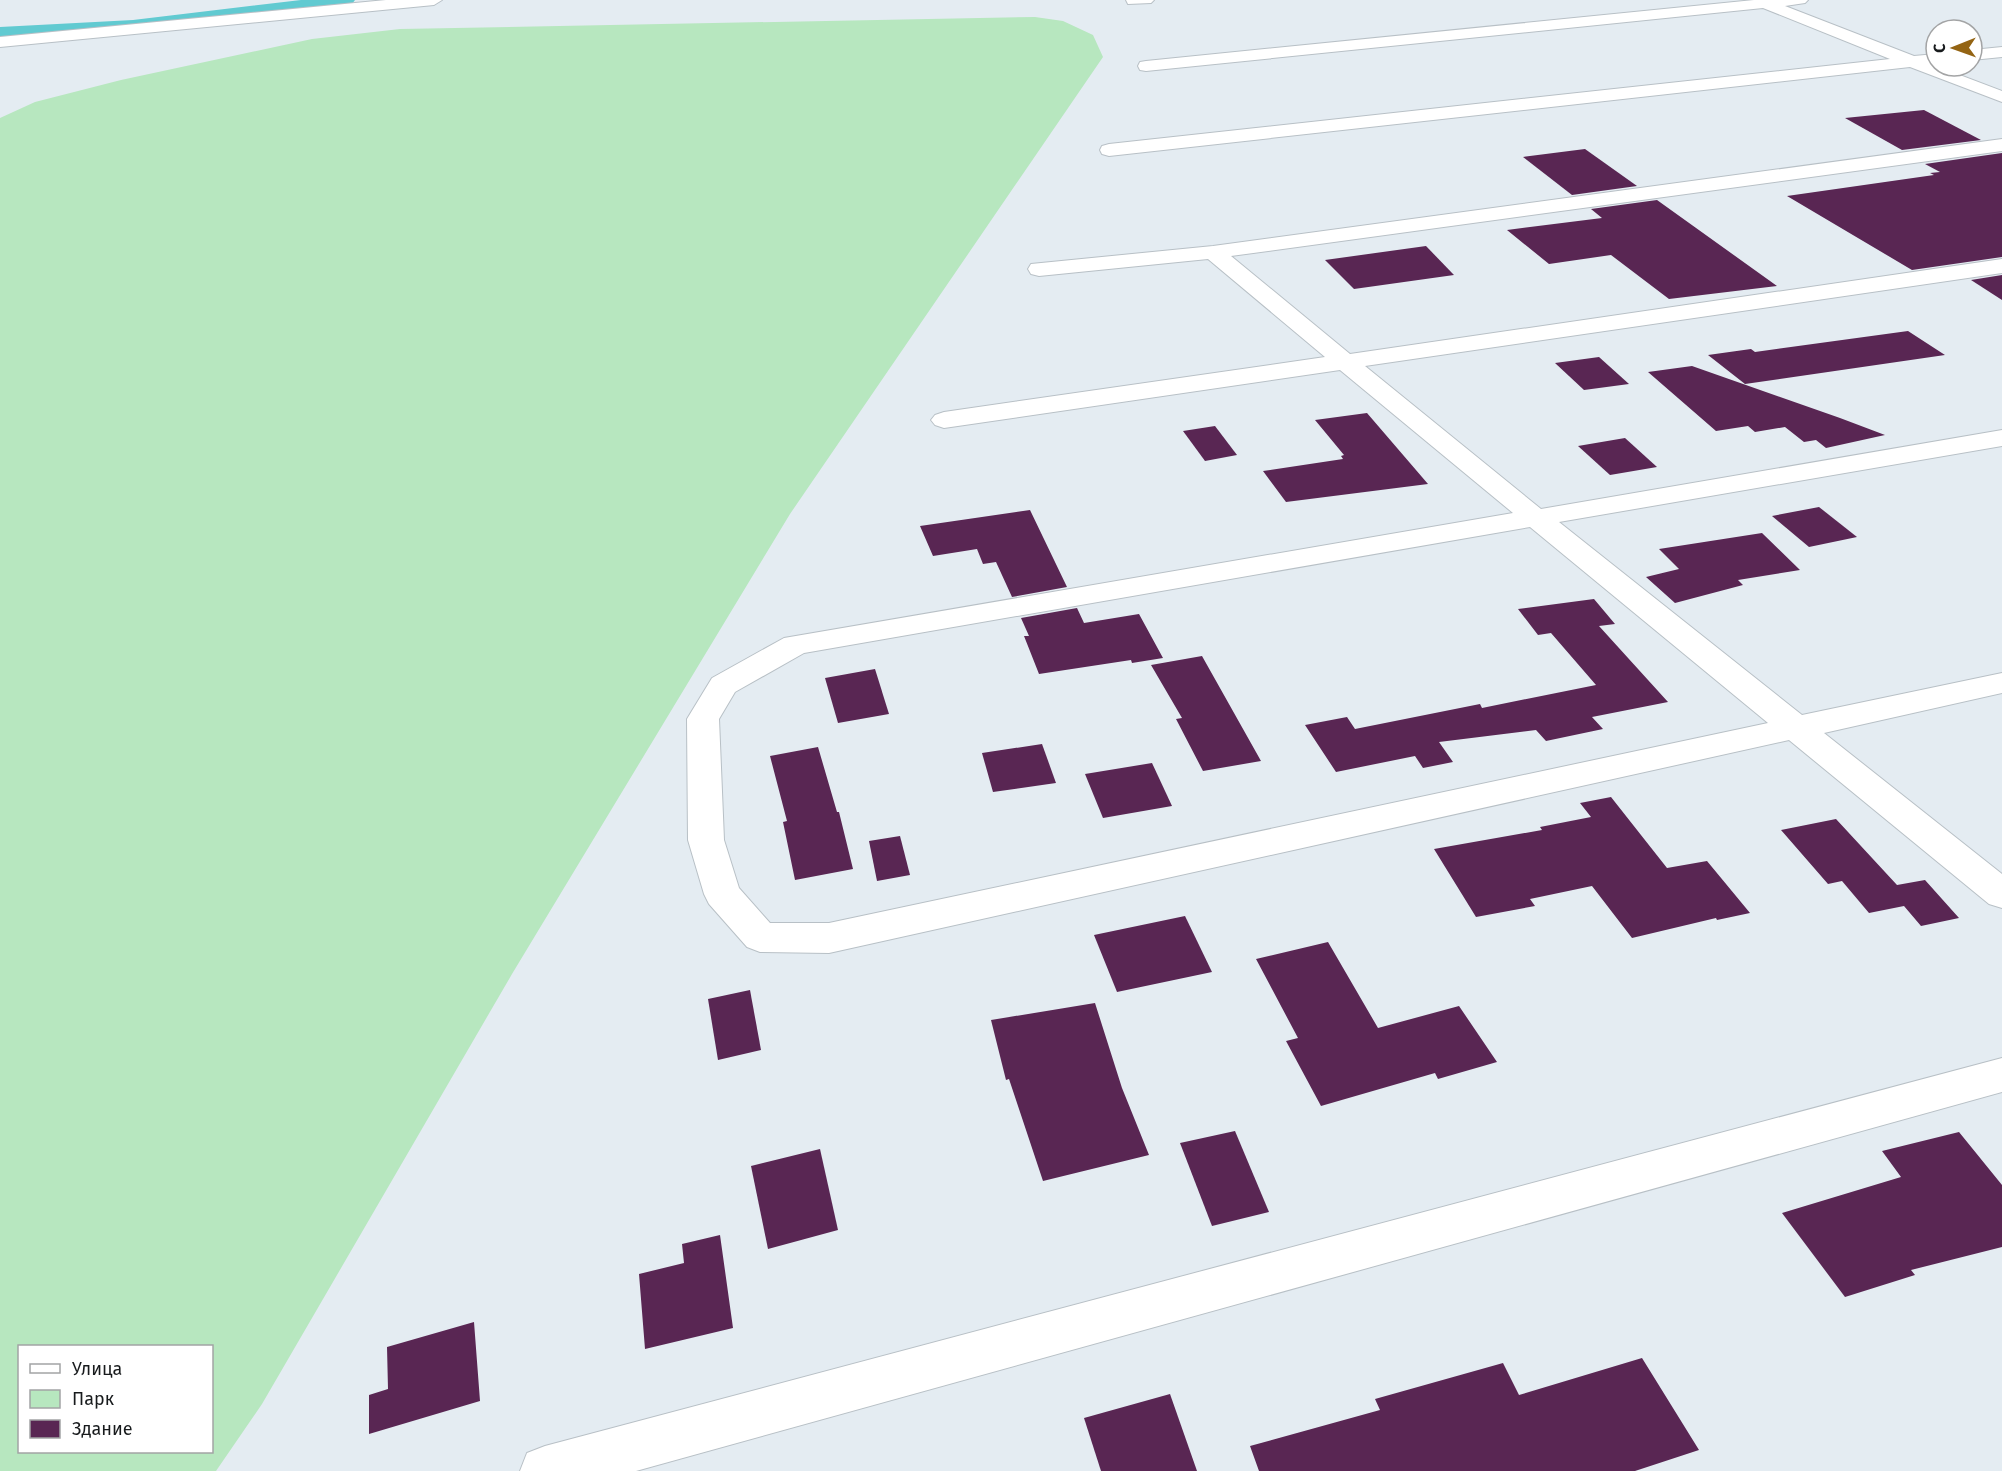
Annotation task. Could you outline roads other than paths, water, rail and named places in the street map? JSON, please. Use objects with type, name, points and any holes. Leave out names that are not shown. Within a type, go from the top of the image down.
[{"type":"street","points":[[0,42],[434,0]]},
{"type":"street","points":[[1146,66],[1760,2],[1800,0]]},
{"type":"street","points":[[1760,2],[2002,97]]},
{"type":"street","points":[[1984,54],[2002,52]]},
{"type":"street","points":[[1109,150],[1924,61]]},
{"type":"street","points":[[1040,269],[1213,252],[2002,145]]},
{"type":"street","points":[[1213,252],[1536,518],[2002,894]]},
{"type":"street","points":[[945,420],[2002,266]]},
{"type":"street","points":[[2002,438],[795,645],[723,685],[703,719],[706,840],[722,894],[760,937],[829,938],[2002,683]]},
{"type":"street","points":[[545,1471],[2002,1075]]},
{"type":"waterway","points":[[0,33],[133,25],[346,0]]}]
